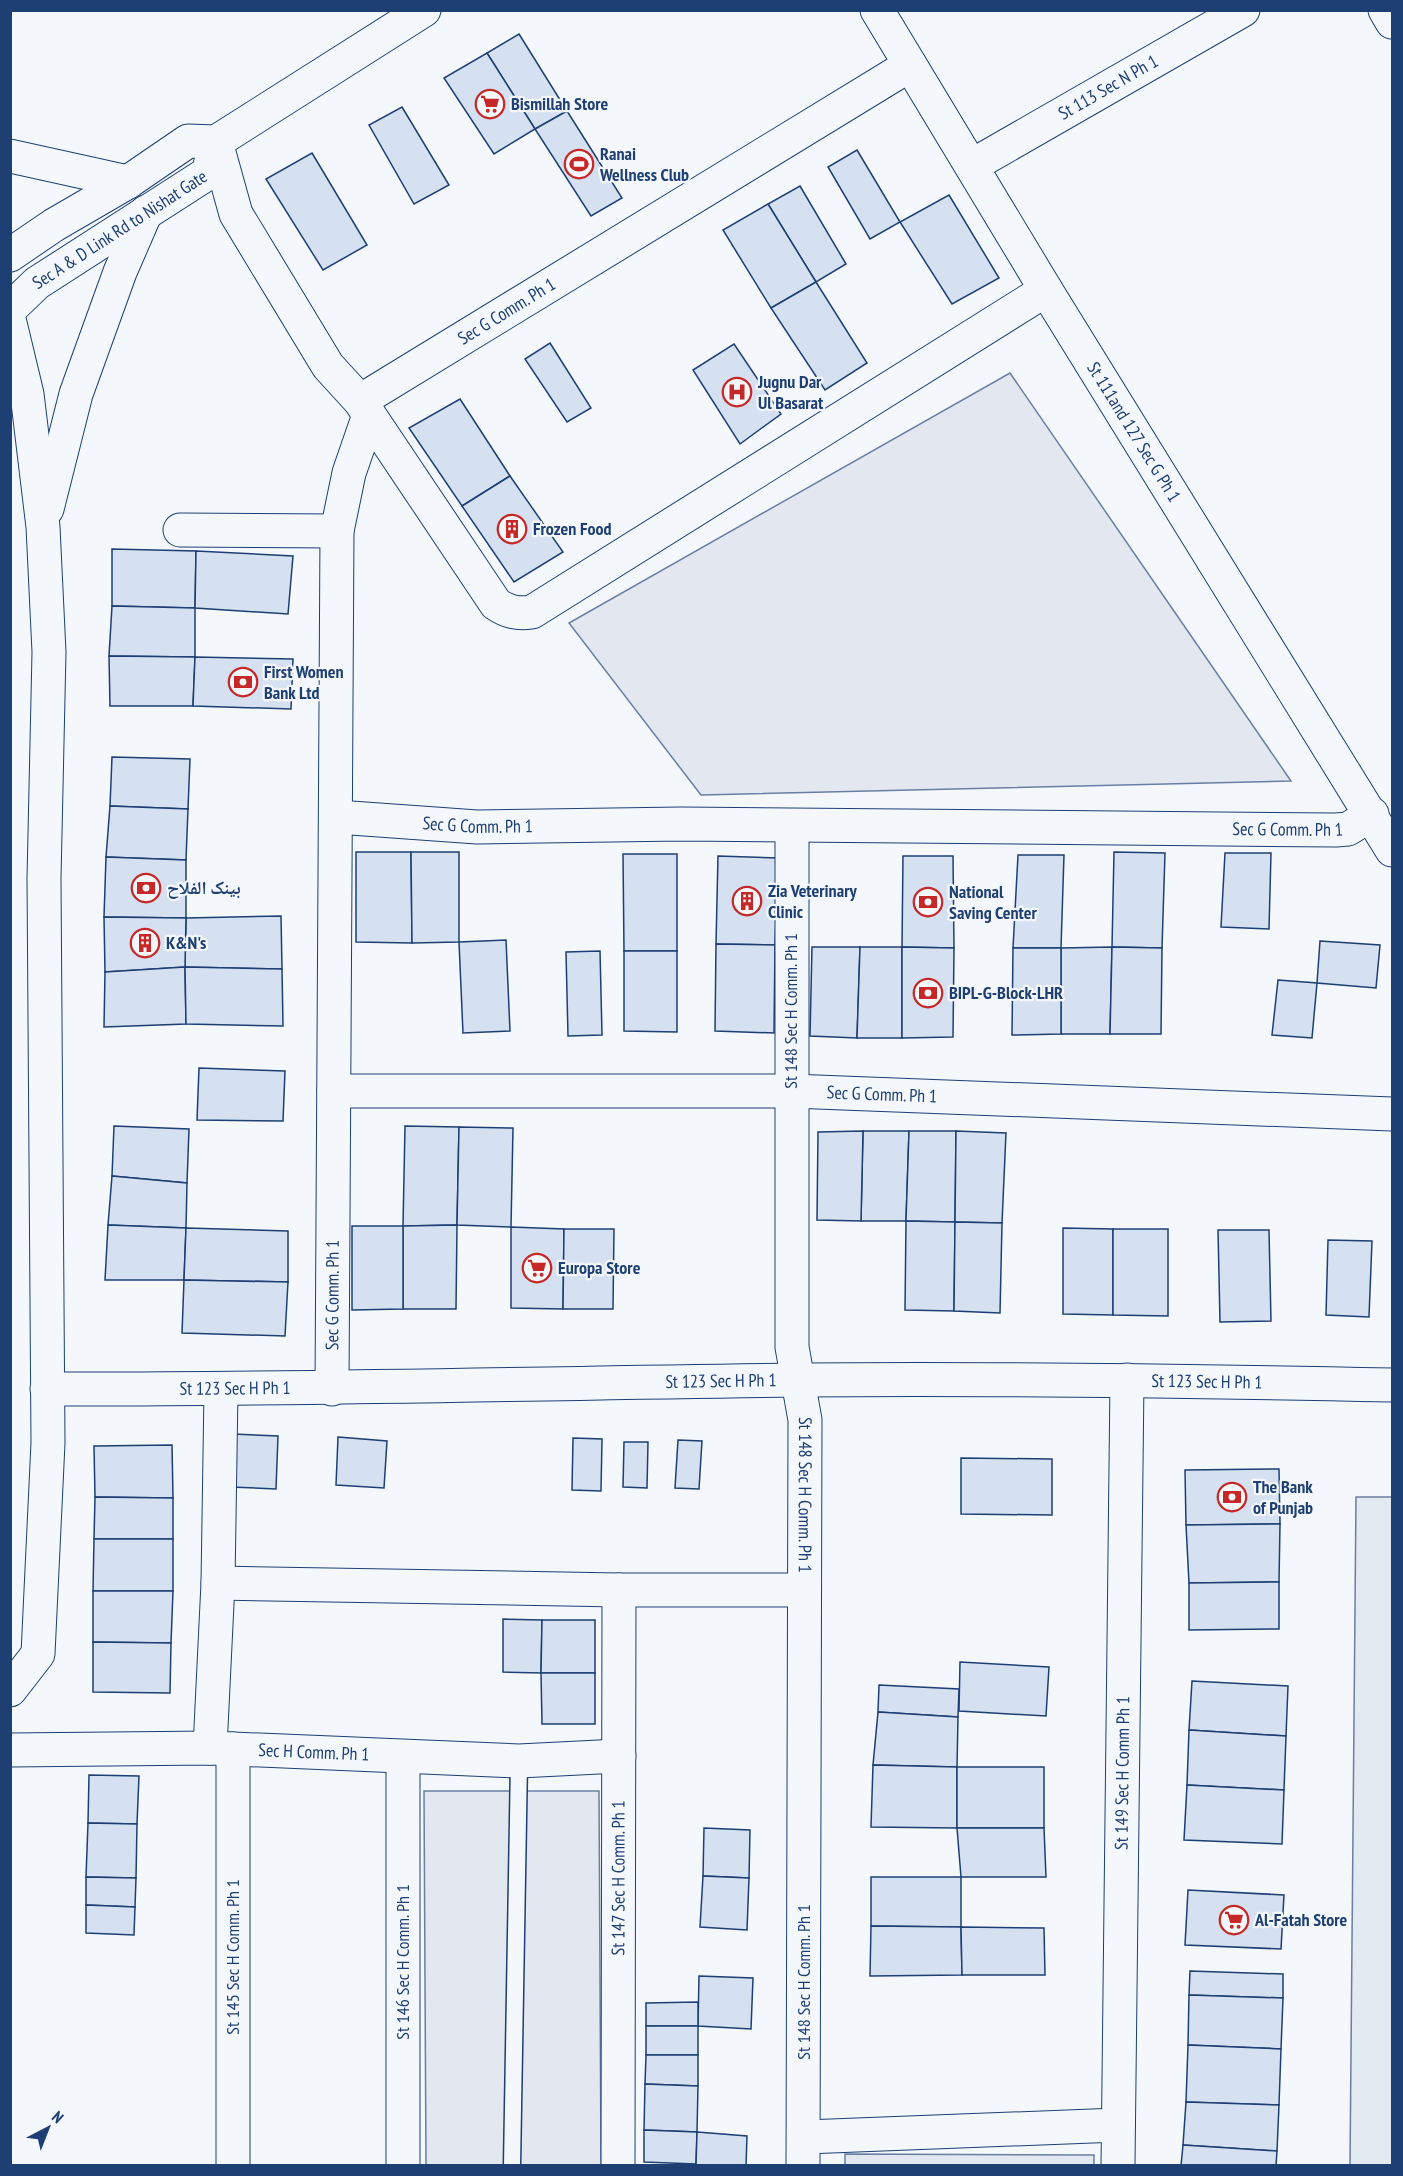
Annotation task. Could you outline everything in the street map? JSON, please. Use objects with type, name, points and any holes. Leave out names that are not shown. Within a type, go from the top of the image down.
[{"type":"street","points":[[424,10],[216,142],[236,214],[328,366],[365,408],[484,588],[496,604],[507,612],[519,614],[532,612],[1046,290]]},
{"type":"street","name":"St 111and 127 Sec G Ph 1","points":[[877,10],[973,165],[1046,290],[1392,849]]},
{"type":"street","name":"St 113 Sec N Ph 1","points":[[973,165],[1243,10]]},
{"type":"street","points":[[1385,10],[1392,22]]},
{"type":"street","name":"Sec G Comm. Ph 1","points":[[332,1389],[337,531],[365,408],[910,64]]},
{"type":"street","name":"Sec A & D Link Rd to Nishat Gate","points":[[10,255],[54,225],[128,182],[188,141],[216,142],[208,173],[37,283],[10,309]]},
{"type":"street","points":[[10,156],[128,182]]},
{"type":"street","points":[[43,527],[76,394],[120,272],[146,212]]},
{"type":"street","points":[[10,323],[27,394],[22,439],[43,527],[49,652],[44,879],[48,1443],[38,1654],[10,1690]]},
{"type":"street","points":[[180,530],[337,531]]},
{"type":"street","name":"Sec G Comm. Ph 1","points":[[337,817],[477,827],[681,824],[792,827],[1336,830],[1348,829],[1372,814]]},
{"type":"street","name":"St 148 Sec H Comm. Ph 1","points":[[792,827],[792,1347],[805,1420],[804,2151]]},
{"type":"street","name":"Sec G Comm. Ph 1","points":[[334,1091],[791,1091],[1392,1114]]},
{"type":"street","name":"St 123 Sec H Ph 1","points":[[47,1389],[332,1389],[798,1380],[1127,1380],[1392,1385]]},
{"type":"street","name":"St 149 Sec H Comm Ph 1","points":[[1118,2166],[1127,1380]]},
{"type":"street","name":"St 145 Sec H Comm. Ph 1","points":[[221,1390],[218,1583],[233,2166]]},
{"type":"street","points":[[218,1583],[619,1590],[804,1590]]},
{"type":"street","name":"St 147 Sec H Comm. Ph 1","points":[[618,2166],[619,1590]]},
{"type":"street","name":"Sec H Comm. Ph 1","points":[[10,1750],[222,1748],[403,1758],[519,1761],[619,1756]]},
{"type":"street","name":"St 146 Sec H Comm. Ph 1","points":[[403,1758],[403,2166]]},
{"type":"street","points":[[804,2151],[1119,2125]]},
{"type":"lane","points":[[512,2166],[519,1761]]},
{"type":"shaded area","points":[[1010,373],[1291,781],[701,795],[569,623]]},
{"type":"shaded area","points":[[1356,1497],[1392,1497],[1392,2165],[1350,2165]]},
{"type":"shaded area","points":[[424,1791],[599,1791],[601,2165],[426,2165]]},
{"type":"shaded area","points":[[845,2154],[1094,2155],[1094,2165],[845,2166]]},
{"type":"building","points":[[519,34],[567,111],[535,129],[487,53]]},
{"type":"building","name":"Bismillah Store","points":[[487,53],[535,129],[494,154],[444,78]]},
{"type":"building","points":[[402,107],[449,185],[414,204],[369,125]]},
{"type":"building","name":"Ranai Wellness Club","points":[[567,111],[622,198],[591,216],[535,129]]},
{"type":"building","points":[[857,150],[900,222],[870,239],[828,167]]},
{"type":"building","points":[[312,153],[367,245],[323,270],[266,179]]},
{"type":"building","points":[[800,186],[846,264],[816,282],[768,204]]},
{"type":"building","points":[[949,195],[999,278],[952,304],[900,222]]},
{"type":"building","points":[[768,204],[816,282],[771,308],[723,230]]},
{"type":"building","points":[[816,282],[867,363],[825,390],[771,308]]},
{"type":"building","points":[[550,343],[591,408],[567,422],[525,359]]},
{"type":"building","name":"Jugnu Dar Ul Basarat","points":[[734,344],[781,414],[740,444],[693,370]]},
{"type":"building","points":[[460,399],[510,476],[462,506],[409,428]]},
{"type":"building","name":"Frozen Food","points":[[510,476],[563,552],[514,582],[462,506]]},
{"type":"building","points":[[112,549],[196,551],[195,608],[112,606]]},
{"type":"building","points":[[196,551],[293,556],[288,614],[195,608]]},
{"type":"building","points":[[112,606],[195,608],[195,657],[109,656]]},
{"type":"building","points":[[109,656],[195,657],[193,706],[110,706]]},
{"type":"building","name":"First Women Bank Ltd","points":[[195,657],[293,659],[291,709],[193,706]]},
{"type":"building","points":[[112,757],[190,759],[188,809],[110,806]]},
{"type":"building","points":[[110,806],[188,809],[186,860],[106,857]]},
{"type":"building","points":[[356,852],[411,852],[412,943],[356,942]]},
{"type":"building","points":[[411,852],[459,852],[459,942],[412,943]]},
{"type":"building","points":[[1114,852],[1165,853],[1162,948],[1112,947]]},
{"type":"building","points":[[1225,853],[1271,853],[1269,929],[1221,927]]},
{"type":"building","points":[[623,854],[677,854],[677,951],[624,951]]},
{"type":"building","points":[[1018,855],[1064,855],[1061,948],[1013,948]]},
{"type":"building","name":"Zia Veterinary Clinic","points":[[718,856],[778,858],[775,945],[716,944]]},
{"type":"building","name":"National Saving Center","points":[[903,856],[953,856],[954,948],[902,947]]},
{"type":"building","name":"بینک الفلاح","points":[[106,857],[186,860],[186,918],[104,917]]},
{"type":"building","points":[[281,916],[282,969],[185,967],[186,918]]},
{"type":"building","name":"K&N's","points":[[104,917],[186,918],[185,967],[105,972]]},
{"type":"building","points":[[506,940],[510,1031],[463,1033],[459,942]]},
{"type":"building","points":[[1320,941],[1380,945],[1376,988],[1317,983]]},
{"type":"building","points":[[716,944],[775,945],[774,1033],[715,1031]]},
{"type":"building","points":[[812,947],[860,947],[857,1038],[810,1036]]},
{"type":"building","points":[[860,947],[902,947],[902,1038],[857,1038]]},
{"type":"building","name":"BIPL-G-Block-LHR","points":[[902,947],[954,948],[953,1037],[902,1038]]},
{"type":"building","points":[[1112,947],[1110,1034],[1061,1034],[1061,948]]},
{"type":"building","points":[[1112,947],[1162,948],[1161,1034],[1110,1034]]},
{"type":"building","points":[[1013,948],[1061,948],[1061,1034],[1012,1035]]},
{"type":"building","points":[[600,951],[602,1035],[568,1036],[566,952]]},
{"type":"building","points":[[624,951],[677,951],[677,1032],[624,1031]]},
{"type":"building","points":[[185,967],[186,1024],[104,1027],[105,972]]},
{"type":"building","points":[[185,967],[282,969],[283,1026],[186,1024]]},
{"type":"building","points":[[1278,980],[1317,983],[1312,1038],[1272,1035]]},
{"type":"building","points":[[199,1068],[285,1071],[283,1121],[197,1120]]},
{"type":"building","points":[[114,1126],[189,1129],[187,1183],[112,1176]]},
{"type":"building","points":[[405,1126],[459,1127],[457,1225],[403,1226]]},
{"type":"building","points":[[459,1127],[513,1128],[511,1227],[457,1225]]},
{"type":"building","points":[[863,1131],[909,1131],[906,1221],[861,1221]]},
{"type":"building","points":[[863,1131],[861,1221],[817,1220],[818,1132]]},
{"type":"building","points":[[909,1131],[956,1131],[955,1222],[906,1221]]},
{"type":"building","points":[[956,1131],[1006,1133],[1002,1223],[955,1222]]},
{"type":"building","points":[[112,1176],[187,1183],[186,1228],[108,1225]]},
{"type":"building","points":[[906,1221],[955,1222],[954,1311],[905,1310]]},
{"type":"building","points":[[955,1222],[1002,1223],[1000,1313],[954,1311]]},
{"type":"building","points":[[108,1225],[186,1228],[184,1280],[105,1280]]},
{"type":"building","points":[[457,1225],[456,1309],[403,1309],[403,1226]]},
{"type":"building","points":[[352,1226],[403,1226],[403,1309],[352,1310]]},
{"type":"building","name":"Europa Store","points":[[511,1227],[564,1229],[563,1309],[511,1308]]},
{"type":"building","points":[[186,1228],[288,1231],[288,1282],[184,1280]]},
{"type":"building","points":[[1063,1228],[1113,1229],[1113,1315],[1063,1314]]},
{"type":"building","points":[[564,1229],[614,1229],[613,1309],[563,1309]]},
{"type":"building","points":[[1113,1229],[1168,1229],[1168,1316],[1113,1315]]},
{"type":"building","points":[[1218,1230],[1269,1230],[1271,1321],[1220,1322]]},
{"type":"building","points":[[1328,1240],[1372,1241],[1369,1317],[1326,1315]]},
{"type":"building","points":[[184,1280],[288,1282],[285,1336],[182,1333]]},
{"type":"building","points":[[233,1434],[278,1436],[276,1489],[231,1487]]},
{"type":"building","points":[[338,1437],[387,1441],[384,1488],[336,1485]]},
{"type":"building","points":[[573,1438],[602,1439],[601,1491],[572,1490]]},
{"type":"building","points":[[678,1440],[702,1441],[699,1489],[675,1488]]},
{"type":"building","points":[[624,1442],[648,1442],[647,1488],[623,1487]]},
{"type":"building","points":[[172,1445],[173,1498],[95,1497],[94,1446]]},
{"type":"building","points":[[961,1458],[1052,1459],[1052,1515],[961,1514]]},
{"type":"building","name":"The Bank of Punjab","points":[[1279,1469],[1280,1524],[1186,1525],[1185,1470]]},
{"type":"building","points":[[95,1497],[173,1498],[173,1539],[94,1539]]},
{"type":"building","points":[[1280,1524],[1279,1582],[1189,1583],[1186,1525]]},
{"type":"building","points":[[94,1539],[173,1539],[173,1591],[93,1591]]},
{"type":"building","points":[[1279,1582],[1279,1629],[1189,1630],[1189,1583]]},
{"type":"building","points":[[93,1591],[173,1591],[171,1643],[93,1642]]},
{"type":"building","points":[[503,1619],[542,1620],[541,1673],[503,1672]]},
{"type":"building","points":[[542,1620],[595,1620],[595,1673],[541,1673]]},
{"type":"building","points":[[93,1642],[171,1643],[170,1693],[93,1692]]},
{"type":"building","points":[[960,1662],[1049,1667],[1046,1716],[959,1711]]},
{"type":"building","points":[[541,1673],[595,1673],[595,1724],[542,1724]]},
{"type":"building","points":[[1192,1681],[1288,1686],[1286,1736],[1189,1730]]},
{"type":"building","points":[[879,1685],[959,1689],[958,1717],[878,1712]]},
{"type":"building","points":[[878,1712],[958,1717],[957,1767],[873,1765]]},
{"type":"building","points":[[1189,1730],[1286,1736],[1284,1790],[1187,1785]]},
{"type":"building","points":[[873,1765],[957,1767],[957,1828],[871,1827]]},
{"type":"building","points":[[957,1767],[1044,1767],[1044,1828],[957,1828]]},
{"type":"building","points":[[89,1775],[139,1776],[137,1824],[88,1823]]},
{"type":"building","points":[[1187,1785],[1284,1790],[1282,1844],[1184,1840]]},
{"type":"building","points":[[88,1823],[137,1824],[136,1878],[86,1877]]},
{"type":"building","points":[[704,1828],[750,1830],[749,1878],[703,1876]]},
{"type":"building","points":[[957,1828],[1044,1828],[1046,1877],[961,1877]]},
{"type":"building","points":[[703,1876],[749,1878],[747,1930],[700,1927]]},
{"type":"building","points":[[86,1877],[136,1878],[135,1907],[86,1905]]},
{"type":"building","points":[[871,1877],[961,1877],[961,1927],[871,1926]]},
{"type":"building","name":"Al-Fatah Store","points":[[1188,1890],[1284,1895],[1281,1949],[1185,1945]]},
{"type":"building","points":[[86,1905],[135,1907],[134,1935],[86,1933]]},
{"type":"building","points":[[871,1926],[961,1927],[962,1975],[870,1976]]},
{"type":"building","points":[[961,1927],[1044,1928],[1045,1975],[962,1975]]},
{"type":"building","points":[[1190,1971],[1283,1974],[1283,1998],[1189,1995]]},
{"type":"building","points":[[699,1976],[753,1978],[751,2029],[698,2026]]},
{"type":"building","points":[[1189,1995],[1283,1998],[1281,2049],[1188,2045]]},
{"type":"building","points":[[698,2002],[698,2026],[646,2026],[646,2003]]},
{"type":"building","points":[[646,2026],[698,2026],[698,2055],[646,2055]]},
{"type":"building","points":[[1188,2045],[1281,2049],[1279,2105],[1186,2102]]},
{"type":"building","points":[[646,2055],[698,2055],[698,2086],[645,2084]]},
{"type":"building","points":[[645,2084],[698,2086],[697,2132],[644,2130]]},
{"type":"building","points":[[1186,2102],[1279,2105],[1277,2151],[1183,2145]]},
{"type":"building","points":[[644,2130],[697,2132],[696,2164],[644,2162]]},
{"type":"building","points":[[697,2132],[747,2136],[746,2166],[696,2166]]},
{"type":"building","points":[[1183,2145],[1277,2151],[1276,2166],[1181,2166]]},
{"type":"place","name":"Bismillah Store","points":[[490,104]]},
{"type":"place","name":"Ranai Wellness Club","points":[[579,164]]},
{"type":"place","name":"Jugnu Dar Ul Basarat","points":[[737,392]]},
{"type":"place","name":"Frozen Food","points":[[512,529]]},
{"type":"place","name":"First Women Bank Ltd","points":[[243,682]]},
{"type":"place","name":"بینک الفلاح","points":[[146,888]]},
{"type":"place","name":"Zia Veterinary Clinic","points":[[747,901]]},
{"type":"place","name":"National Saving Center","points":[[928,902]]},
{"type":"place","name":"K&N's","points":[[145,943]]},
{"type":"place","name":"BIPL-G-Block-LHR","points":[[928,993]]},
{"type":"place","name":"Europa Store","points":[[537,1268]]},
{"type":"place","name":"The Bank of Punjab","points":[[1232,1497]]},
{"type":"place","name":"Al-Fatah Store","points":[[1234,1920]]}]
